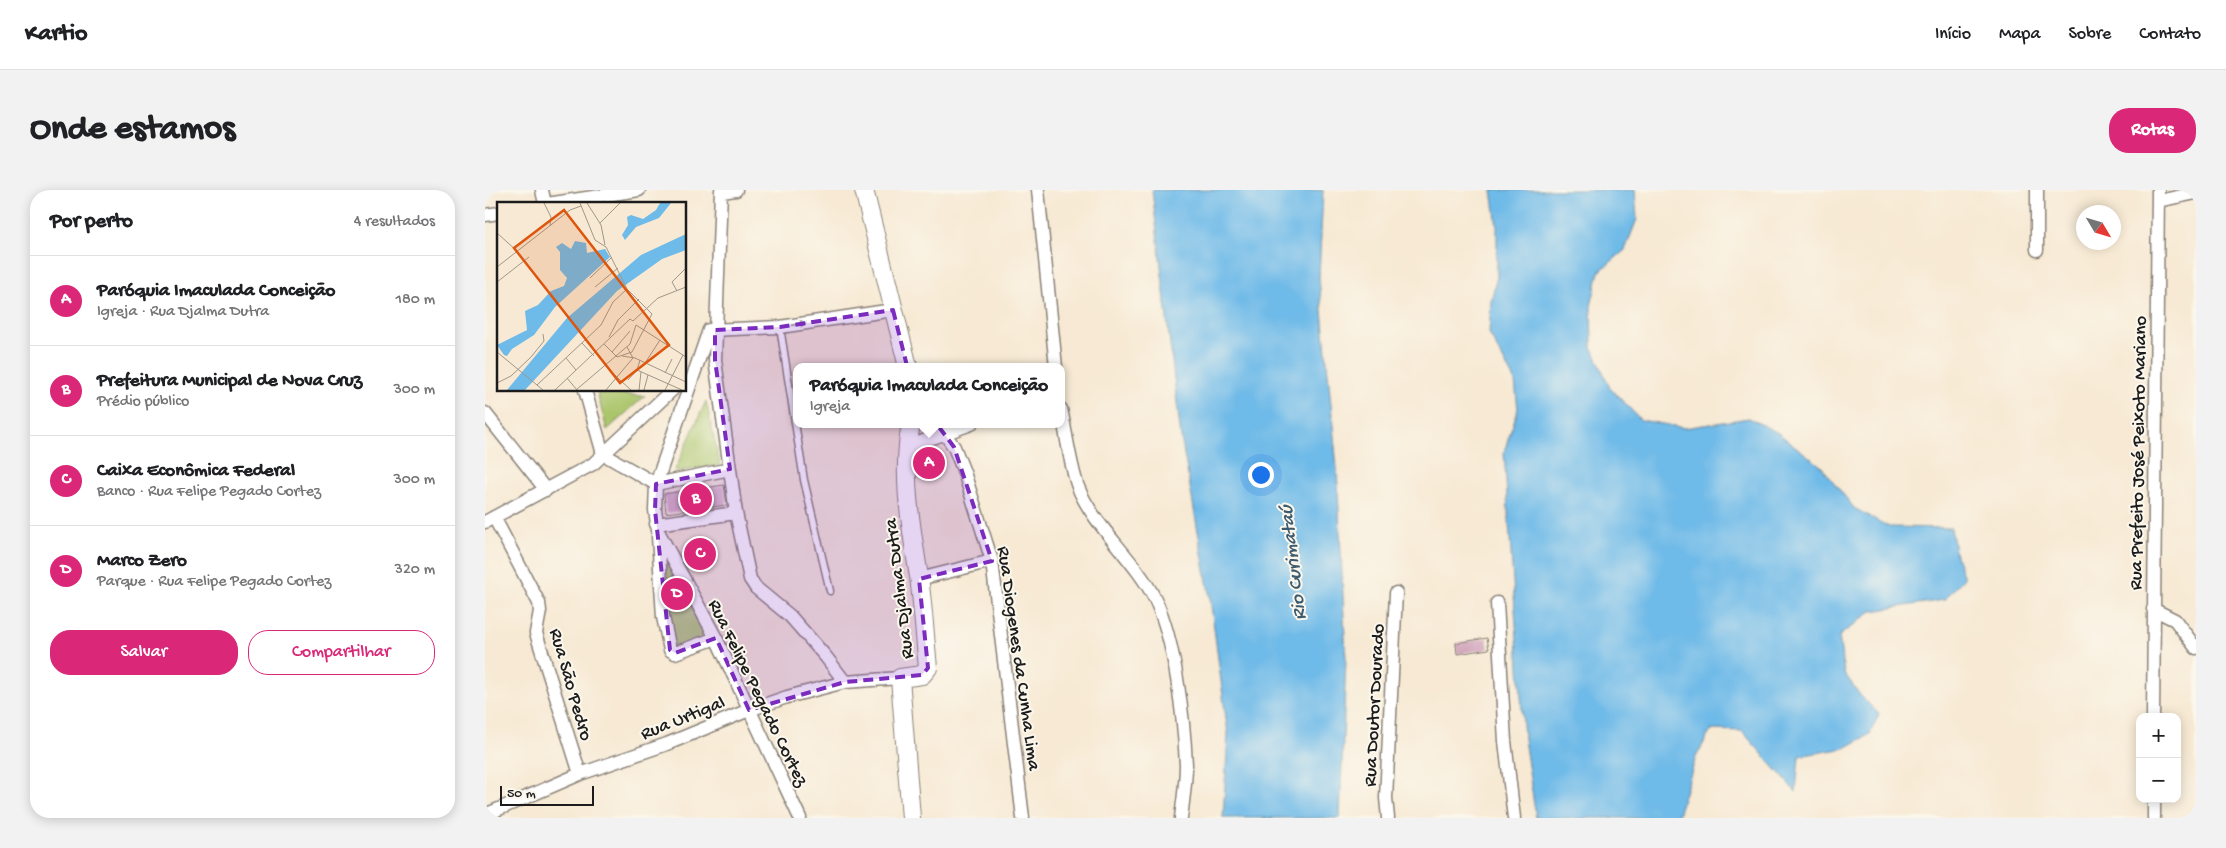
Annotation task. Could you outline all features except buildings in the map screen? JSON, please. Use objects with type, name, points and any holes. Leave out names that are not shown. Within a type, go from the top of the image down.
[{"type":"main road","points":[[865,190],[906,363]]},
{"type":"main road","name":"Rua Djalma Dutra","points":[[910,428],[907,447],[909,514],[919,579],[928,668],[922,675],[900,678],[911,818]]},
{"type":"street","points":[[559,202],[639,190]]},
{"type":"street","points":[[735,190],[721,191],[719,296],[713,330],[715,360],[736,513],[750,579],[753,584],[791,616],[845,682]]},
{"type":"street","points":[[1039,190],[1056,363]]},
{"type":"street","points":[[2037,190],[2037,250]]},
{"type":"street","points":[[2158,196],[2196,193]]},
{"type":"street","name":"Rua Prefeito José Peixoto Mariano","points":[[2153,713],[2158,196]]},
{"type":"street","points":[[713,330],[780,327],[893,310]]},
{"type":"street","name":"Rua Felipe Pegado Cortez","points":[[713,330],[708,332],[656,484],[657,527],[715,638],[800,818]]},
{"type":"street","points":[[686,377],[696,369]]},
{"type":"street","points":[[585,391],[603,454],[656,484],[730,469]]},
{"type":"street","points":[[490,520],[593,464],[668,391]]},
{"type":"street","points":[[485,413],[546,490]]},
{"type":"street","points":[[1065,427],[1078,486],[1107,532],[1147,585],[1157,604],[1169,642],[1177,683],[1186,765],[1181,818]]},
{"type":"street","points":[[907,447],[941,428]]},
{"type":"street","name":"Rua Diogenes da Cunha Lima","points":[[941,428],[954,448],[964,472],[993,561],[1023,818]]},
{"type":"street","points":[[715,638],[677,652],[670,650],[663,617],[657,527],[736,513]]},
{"type":"street","name":"Rua São Pedro","points":[[490,520],[539,603],[540,610],[536,633],[580,774]]},
{"type":"street","points":[[919,579],[993,561]]},
{"type":"street","name":"Rua Doutor Dourado","points":[[1388,818],[1386,798],[1396,593]]},
{"type":"street","points":[[1497,603],[1505,741],[1514,818]]},
{"type":"street","points":[[2153,609],[2175,620],[2196,648]]},
{"type":"street","name":"Rua Urtigal","points":[[485,815],[580,774],[667,744],[749,710],[845,682],[900,678]]},
{"type":"street","points":[[2154,803],[2154,818]]},
{"type":"lane","points":[[780,327],[793,410]]},
{"type":"lane","points":[[796,428],[804,480],[830,591]]},
{"type":"highlighted area","points":[[893,310],[914,394],[954,447],[992,561],[919,579],[928,668],[922,675],[845,682],[749,710],[716,638],[675,653],[670,650],[655,510],[656,484],[730,469],[715,360],[715,330],[780,327]]},
{"type":"green space","points":[[597,393],[645,396],[607,430]]},
{"type":"green space","points":[[706,401],[720,465],[674,472]]},
{"type":"green space","points":[[664,548],[708,639],[674,648]]},
{"type":"water","name":"Rio Curimataú","points":[[1152,190],[1323,190],[1319,278],[1337,468],[1346,659],[1340,818],[1223,818],[1228,734],[1210,598],[1181,437]]},
{"type":"water","points":[[1492,190],[1635,190],[1637,219],[1625,250],[1599,272],[1591,306],[1592,347],[1610,388],[1641,420],[1684,428],[1749,418],[1778,433],[1821,466],[1854,508],[1889,527],[1951,528],[1956,556],[1964,578],[1944,600],[1872,611],[1839,636],[1844,673],[1860,695],[1879,714],[1870,734],[1845,748],[1799,756],[1796,792],[1742,731],[1711,730],[1696,757],[1677,818],[1536,818],[1524,739],[1504,452],[1518,409],[1515,382],[1489,333],[1491,301],[1497,277],[1497,227]]},
{"type":"place","name":"Paróquia Imaculada Conceição","points":[[929,463]]},
{"type":"place","name":"Prefeitura Municipal de Nova Cruz","points":[[696,499]]},
{"type":"place","name":"Caixa Econômica Federal","points":[[700,554]]},
{"type":"place","name":"Marco Zero","points":[[677,594]]}]
